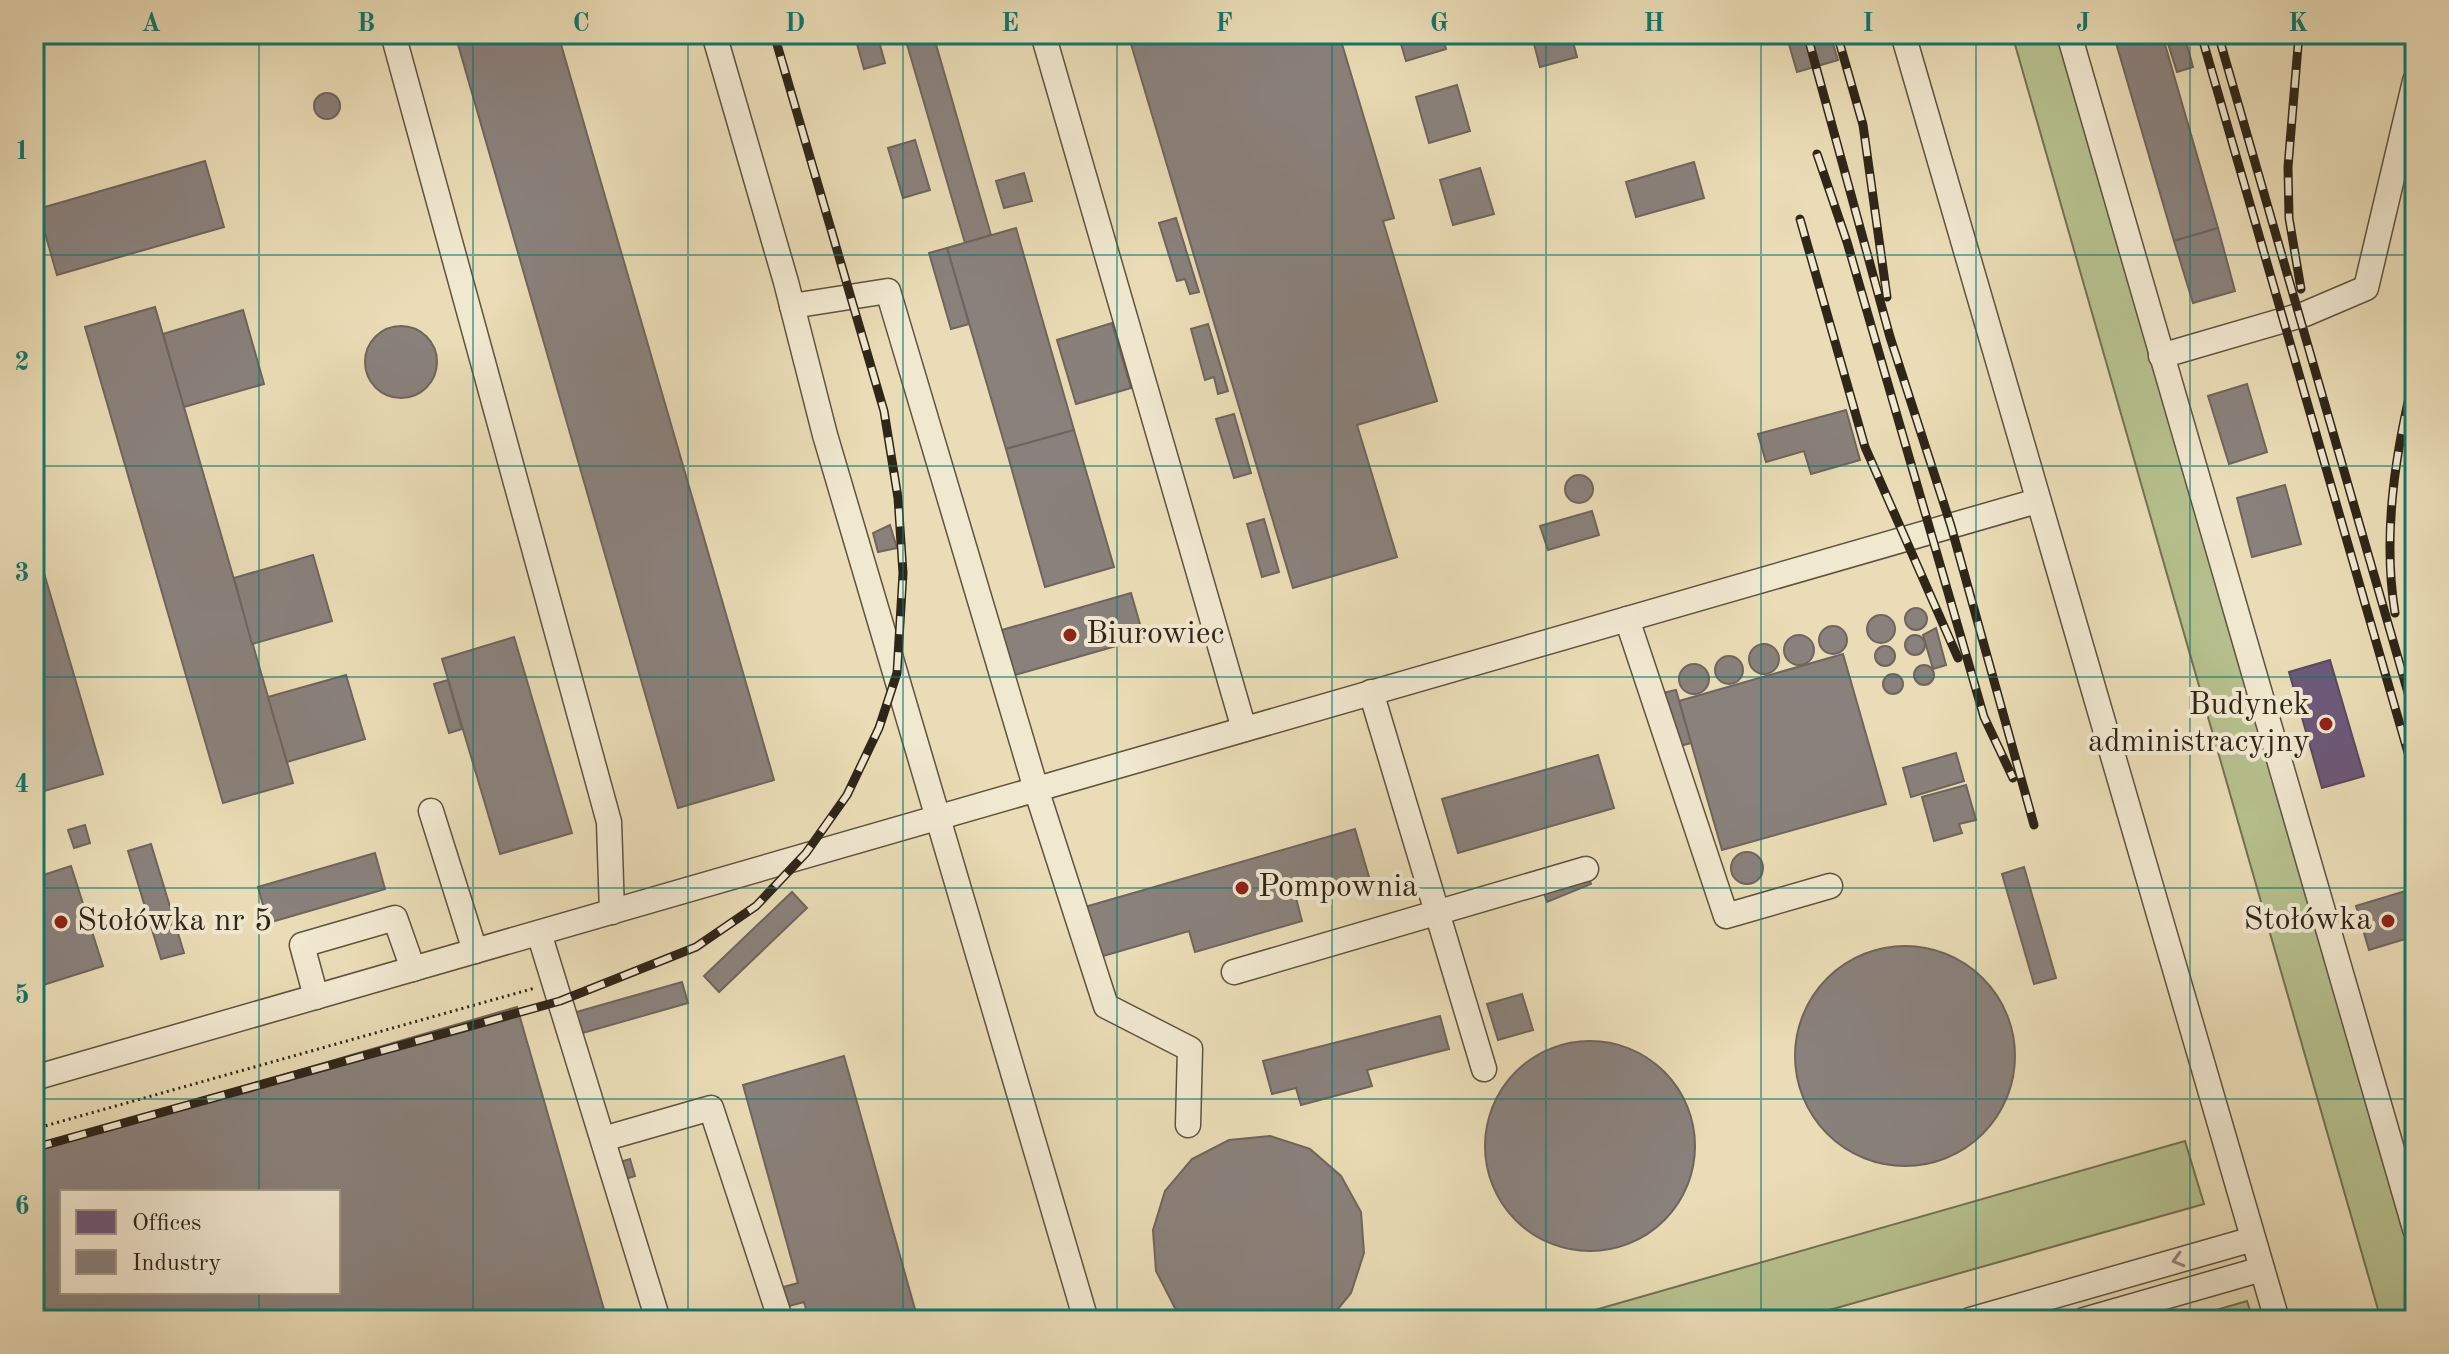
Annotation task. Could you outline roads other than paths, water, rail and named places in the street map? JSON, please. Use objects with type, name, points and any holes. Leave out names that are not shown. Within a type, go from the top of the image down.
[{"type":"lane","points":[[393,34],[609,822],[612,912]]},
{"type":"lane","points":[[714,34],[792,306],[825,435],[1086,1320]]},
{"type":"lane","points":[[1043,34],[1244,729]]},
{"type":"lane","points":[[1903,34],[2277,1320]]},
{"type":"lane","points":[[2069,34],[2415,1229]]},
{"type":"lane","points":[[2161,356],[2305,314],[2366,288],[2415,81]]},
{"type":"lane","points":[[792,306],[888,291],[1036,789],[1106,1006],[1190,1049],[1188,1125]]},
{"type":"lane","points":[[34,1078],[2037,501]]},
{"type":"lane","points":[[1627,619],[1726,916],[1830,886]]},
{"type":"lane","points":[[1371,692],[1484,1069]]},
{"type":"lane","points":[[431,811],[475,951]]},
{"type":"lane","points":[[1234,972],[1586,869]]},
{"type":"lane","points":[[316,997],[302,945],[395,918],[413,969]]},
{"type":"lane","points":[[539,933],[658,1320]]},
{"type":"lane","points":[[603,1139],[711,1108],[780,1318],[774,1320]]},
{"type":"lane","points":[[1970,1320],[2253,1239]]},
{"type":"lane","points":[[2084,1320],[2262,1269]]},
{"type":"railway","points":[[34,1148],[560,1001],[696,947],[756,906],[806,853],[847,795],[879,728],[897,673],[903,573],[898,498],[884,411],[774,34]]},
{"type":"railway","points":[[1807,34],[1890,337],[1951,526],[2034,825]]},
{"type":"railway","points":[[1837,34],[1863,125],[1887,297]]},
{"type":"railway","points":[[2201,34],[2415,777]]},
{"type":"railway","points":[[2218,34],[2415,717]]},
{"type":"railway","points":[[2299,34],[2288,167],[2289,218],[2301,289]]},
{"type":"railway","points":[[1817,154],[1847,242],[1984,717],[2013,778]]},
{"type":"railway","points":[[1800,219],[1865,447],[1958,658]]},
{"type":"railway","points":[[2395,613],[2390,552],[2393,491],[2415,372]]},
{"type":"place","name":"Biurowiec","points":[[1070,635]]},
{"type":"place","name":"Budynek administracyjny","points":[[2326,724]]},
{"type":"place","name":"Pompownia","points":[[1242,888]]},
{"type":"place","name":"Stołówka","points":[[2388,921]]},
{"type":"place","name":"Stołówka nr 5","points":[[61,922]]}]
